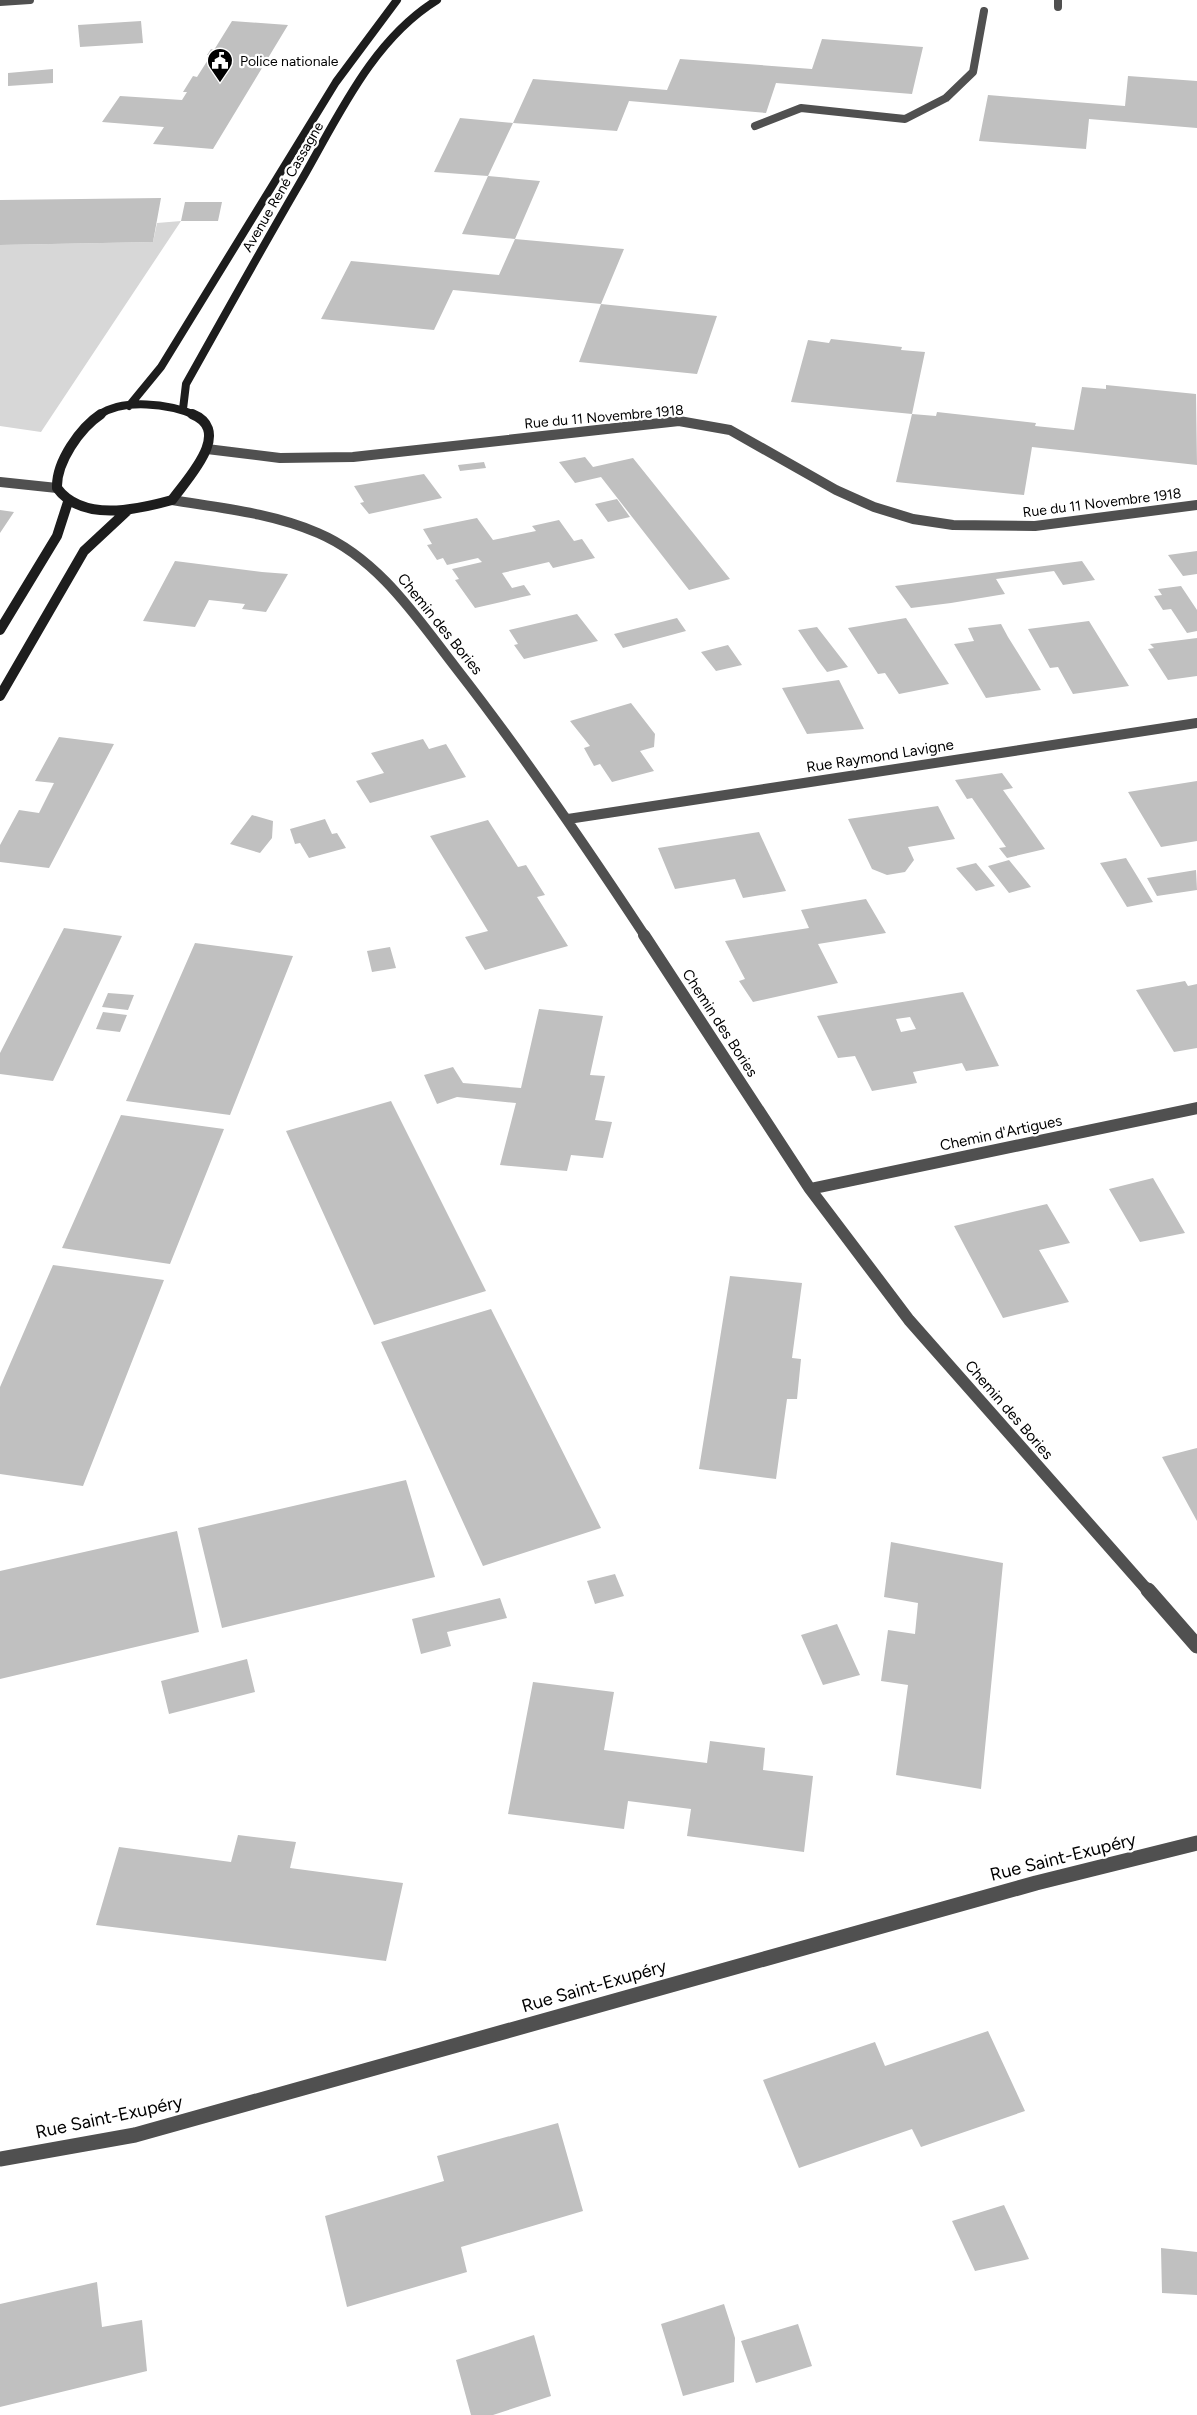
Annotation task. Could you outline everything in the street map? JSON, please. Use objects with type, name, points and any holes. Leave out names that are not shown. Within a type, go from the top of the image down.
[{"type":"main road","name":"Avenue René Cassagne","points":[[129,406],[161,367],[336,81],[397,0]]},
{"type":"main road","name":"Avenue René Cassagne","points":[[183,409],[186,384],[359,83],[409,18],[423,6],[437,0]]},
{"type":"main road","points":[[129,406],[183,409],[202,419],[208,432],[207,450],[172,500],[128,510],[95,509],[68,501],[57,488],[56,474],[86,426],[101,413],[129,406]]},
{"type":"main road","points":[[0,630],[57,536],[68,501]]},
{"type":"main road","points":[[0,696],[84,551],[128,510]]},
{"type":"street","points":[[0,2],[30,0]]},
{"type":"street","points":[[755,126],[801,108],[905,119],[946,98],[973,72],[984,11]]},
{"type":"street","name":"Rue du 11 Novembre 1918","points":[[207,450],[279,458],[352,457],[672,421],[705,423],[732,431],[827,487],[876,508],[930,521],[980,526],[1035,526],[1197,505]]},
{"type":"street","points":[[0,482],[57,488]]},
{"type":"street","name":"Chemin des Bories","points":[[172,500],[270,517],[319,533],[362,558],[421,622],[489,710],[568,819],[810,1189],[909,1320],[1197,1646]]},
{"type":"street","name":"Rue Raymond Lavigne","points":[[568,819],[1197,723]]},
{"type":"street","name":"Chemin d'Artigues","points":[[810,1189],[1197,1108]]},
{"type":"street","name":"Rue Saint-Exupéry","points":[[0,2159],[135,2136],[1025,1886],[1197,1843]]},
{"type":"shaded area","points":[[181,221],[41,432],[0,426],[0,245],[153,242],[157,223]]},
{"type":"building","points":[[141,21],[143,43],[80,47],[78,25]]},
{"type":"building","name":"Police nationale","points":[[232,21],[288,25],[213,149],[153,144],[164,127],[102,122],[120,96],[182,100],[187,92],[183,92],[193,76],[197,77],[211,55],[207,55],[211,49],[214,50]]},
{"type":"building","points":[[822,39],[923,47],[912,94],[776,83],[766,113],[629,101],[617,131],[513,123],[533,79],[667,90],[680,59],[812,69]]},
{"type":"building","points":[[53,69],[53,83],[8,86],[8,73]]},
{"type":"building","points":[[1128,76],[1197,81],[1197,128],[1089,119],[1086,149],[979,141],[988,95],[1125,106]]},
{"type":"building","points":[[460,118],[513,123],[488,176],[434,172]]},
{"type":"building","points":[[488,176],[540,181],[515,239],[462,234]]},
{"type":"building","points":[[161,198],[153,242],[0,245],[0,200]]},
{"type":"building","points":[[185,202],[222,202],[218,221],[181,221]]},
{"type":"building","points":[[515,239],[624,249],[601,304],[453,290],[434,330],[321,319],[351,261],[499,275]]},
{"type":"building","points":[[601,304],[717,316],[697,374],[579,362]]},
{"type":"building","points":[[831,339],[902,347],[901,350],[925,352],[912,414],[791,402],[808,340],[829,343]]},
{"type":"building","points":[[1106,385],[1196,394],[1197,465],[1032,447],[1024,495],[896,482],[912,414],[936,416],[937,412],[1036,423],[1035,426],[1074,430],[1082,387],[1106,389]]},
{"type":"building","points":[[585,457],[593,467],[633,458],[730,579],[689,590],[601,477],[575,483],[559,462]]},
{"type":"building","points":[[484,462],[486,468],[460,471],[458,465]]},
{"type":"building","points":[[424,474],[442,498],[369,514],[360,503],[364,502],[354,486]]},
{"type":"building","points":[[617,499],[630,517],[608,522],[595,504]]},
{"type":"building","points":[[0,510],[14,512],[0,533]]},
{"type":"building","points":[[477,518],[493,540],[536,531],[532,526],[559,520],[574,541],[582,539],[595,558],[553,568],[549,562],[502,573],[512,588],[524,585],[531,595],[475,608],[455,580],[459,579],[452,569],[482,562],[478,558],[447,565],[443,558],[437,560],[427,545],[432,544],[423,529]]},
{"type":"building","points":[[1197,551],[1197,574],[1183,576],[1168,555]]},
{"type":"building","points":[[175,561],[288,574],[266,612],[242,609],[245,604],[209,600],[195,627],[143,621]]},
{"type":"building","points":[[1082,561],[1095,580],[1063,585],[1054,571],[996,579],[1005,594],[951,603],[911,608],[895,586]]},
{"type":"building","points":[[1181,586],[1197,610],[1197,631],[1187,633],[1171,609],[1163,610],[1154,596],[1162,595],[1158,589]]},
{"type":"building","points":[[577,614],[598,641],[524,659],[514,645],[518,644],[509,630]]},
{"type":"building","points":[[677,618],[686,631],[623,648],[614,634]]},
{"type":"building","points":[[906,618],[949,684],[899,694],[885,673],[878,674],[848,628]]},
{"type":"building","points":[[1089,621],[1129,686],[1073,694],[1058,667],[1050,668],[1028,629]]},
{"type":"building","points":[[1001,624],[1041,690],[986,698],[954,644],[974,641],[968,628]]},
{"type":"building","points":[[817,627],[848,667],[827,672],[798,630]]},
{"type":"building","points":[[1197,638],[1197,676],[1168,680],[1148,649],[1154,648],[1150,644]]},
{"type":"building","points":[[728,645],[742,665],[716,671],[701,652]]},
{"type":"building","points":[[839,680],[864,729],[807,734],[782,688]]},
{"type":"building","points":[[631,703],[655,734],[654,747],[640,751],[654,771],[612,782],[600,764],[594,766],[584,748],[590,746],[570,721]]},
{"type":"building","points":[[59,737],[114,744],[49,868],[0,862],[0,845],[19,810],[39,813],[54,783],[35,781]]},
{"type":"building","points":[[423,739],[429,749],[446,744],[466,777],[370,803],[356,781],[384,773],[371,753]]},
{"type":"building","points":[[1002,773],[1013,788],[1003,790],[1045,849],[1007,858],[999,848],[1006,847],[972,798],[967,799],[955,780]]},
{"type":"building","points":[[1197,781],[1197,841],[1161,847],[1128,792]]},
{"type":"building","points":[[938,806],[955,839],[908,847],[914,860],[905,872],[887,875],[872,869],[848,819]]},
{"type":"building","points":[[252,815],[273,821],[272,838],[260,853],[230,844]]},
{"type":"building","points":[[325,819],[332,834],[337,833],[346,848],[309,858],[300,843],[295,844],[290,829]]},
{"type":"building","points":[[488,820],[518,867],[526,865],[545,895],[537,897],[568,946],[485,970],[465,937],[488,931],[430,836]]},
{"type":"building","points":[[759,832],[786,891],[743,898],[735,879],[675,889],[658,848]]},
{"type":"building","points":[[1126,858],[1153,902],[1127,907],[1100,863]]},
{"type":"building","points":[[1009,860],[1031,887],[1009,893],[988,866]]},
{"type":"building","points":[[976,863],[995,886],[976,891],[956,868]]},
{"type":"building","points":[[1196,870],[1197,890],[1157,896],[1147,878]]},
{"type":"building","points":[[866,899],[886,933],[818,944],[838,983],[753,1002],[739,981],[745,979],[725,941],[809,928],[801,910]]},
{"type":"building","points":[[64,928],[122,936],[53,1081],[0,1074],[0,1053]]},
{"type":"building","points":[[195,943],[293,956],[230,1115],[126,1101]]},
{"type":"building","points":[[390,947],[396,968],[372,972],[367,951]]},
{"type":"building","points":[[1185,981],[1188,986],[1197,984],[1197,1048],[1174,1052],[1136,990]]},
{"type":"building","points":[[963,992],[999,1066],[966,1071],[962,1063],[913,1072],[917,1083],[872,1091],[855,1056],[838,1058],[817,1016]],"holes":[[[910,1017],[916,1029],[901,1032],[896,1019]]]},
{"type":"building","points":[[108,993],[134,995],[128,1010],[102,1007]]},
{"type":"building","points":[[539,1009],[603,1016],[590,1075],[605,1076],[595,1120],[612,1122],[603,1158],[571,1155],[567,1171],[500,1165],[516,1103],[457,1097],[437,1104],[424,1075],[453,1067],[463,1083],[521,1088]]},
{"type":"building","points":[[103,1012],[127,1015],[120,1032],[96,1029]]},
{"type":"building","points":[[391,1101],[486,1291],[374,1325],[286,1131]]},
{"type":"building","points":[[121,1115],[224,1129],[170,1264],[62,1248]]},
{"type":"building","points":[[1153,1178],[1185,1233],[1140,1242],[1109,1189]]},
{"type":"building","points":[[1047,1204],[1070,1243],[1039,1250],[1069,1302],[1003,1318],[954,1226]]},
{"type":"building","points":[[53,1265],[164,1280],[83,1486],[0,1474],[0,1387]]},
{"type":"building","points":[[730,1276],[802,1283],[792,1358],[801,1359],[797,1399],[787,1399],[776,1479],[699,1469]]},
{"type":"building","points":[[491,1309],[601,1528],[483,1566],[381,1342]]},
{"type":"building","points":[[1197,1448],[1197,1521],[1162,1457]]},
{"type":"building","points":[[406,1480],[435,1577],[222,1628],[198,1528]]},
{"type":"building","points":[[177,1531],[199,1632],[0,1679],[0,1571]]},
{"type":"building","points":[[891,1542],[1003,1563],[981,1789],[896,1775],[908,1685],[881,1681],[888,1630],[915,1634],[918,1603],[884,1597]]},
{"type":"building","points":[[615,1574],[624,1596],[595,1604],[587,1581]]},
{"type":"building","points":[[500,1598],[507,1618],[447,1632],[451,1646],[421,1654],[412,1619]]},
{"type":"building","points":[[837,1624],[860,1675],[823,1685],[801,1635]]},
{"type":"building","points":[[247,1659],[255,1692],[169,1714],[161,1681]]},
{"type":"building","points":[[533,1682],[614,1692],[604,1750],[707,1763],[710,1741],[765,1748],[763,1770],[813,1776],[804,1852],[687,1836],[691,1809],[628,1801],[624,1829],[508,1814]]},
{"type":"building","points":[[238,1835],[296,1842],[290,1868],[403,1883],[386,1961],[96,1925],[119,1847],[231,1862]]},
{"type":"building","points":[[988,2031],[1025,2111],[921,2147],[912,2129],[799,2168],[763,2080],[875,2042],[885,2066]]},
{"type":"building","points":[[558,2123],[583,2211],[461,2247],[467,2272],[347,2307],[325,2216],[444,2181],[437,2156]]},
{"type":"building","points":[[1004,2205],[1029,2259],[975,2271],[952,2221]]},
{"type":"building","points":[[1161,2248],[1197,2252],[1197,2295],[1162,2293]]},
{"type":"building","points":[[97,2282],[102,2327],[142,2320],[147,2371],[0,2407],[0,2304]]},
{"type":"building","points":[[724,2304],[735,2338],[734,2382],[683,2396],[661,2324]]},
{"type":"building","points":[[798,2324],[812,2366],[756,2383],[741,2341]]},
{"type":"building","points":[[534,2335],[551,2396],[493,2415],[471,2415],[456,2360]]},
{"type":"place","name":"Police nationale","points":[[220,84]]}]
